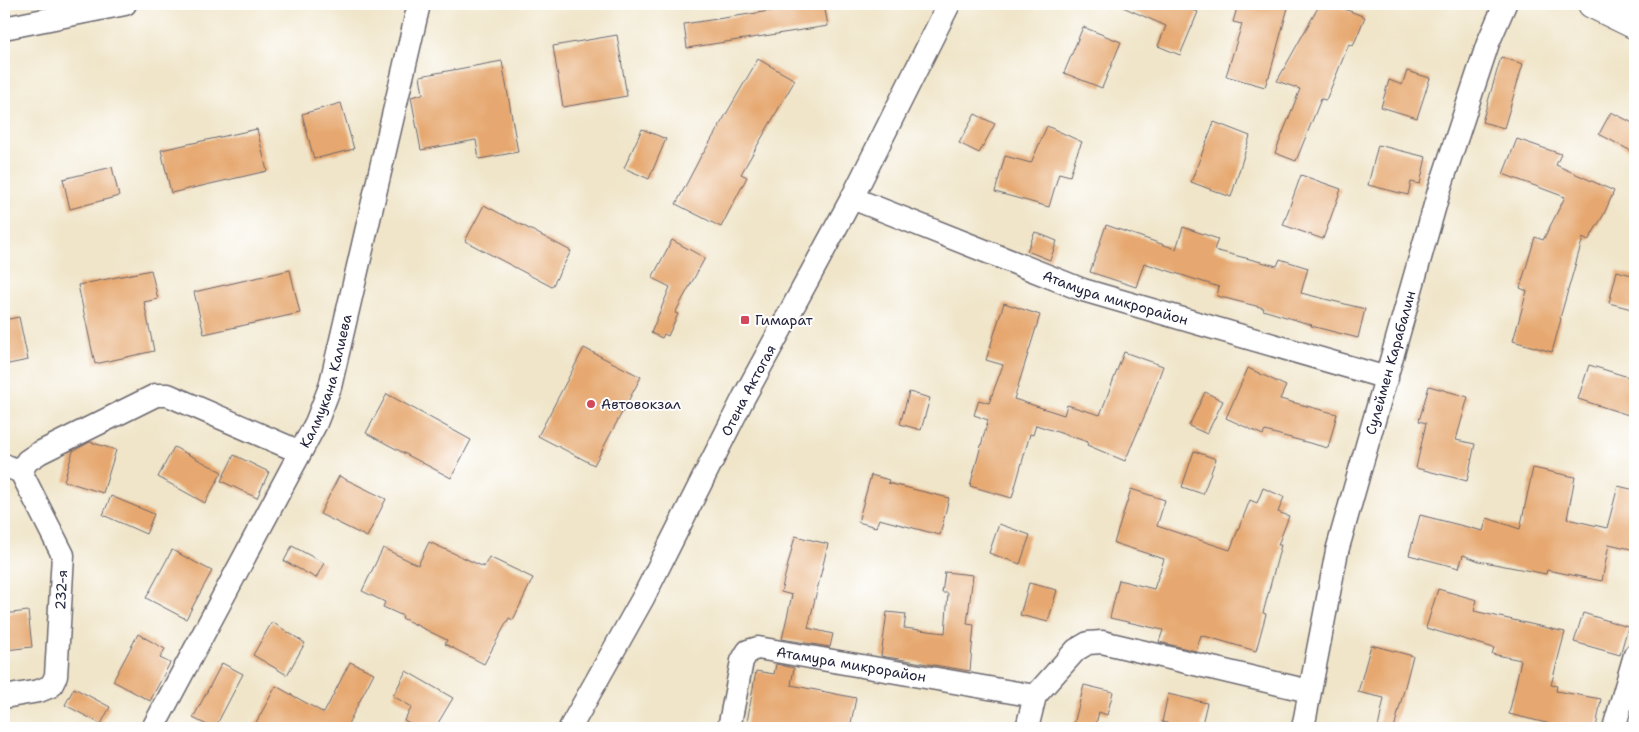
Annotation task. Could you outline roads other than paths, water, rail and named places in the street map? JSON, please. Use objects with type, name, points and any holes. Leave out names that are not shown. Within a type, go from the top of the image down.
[{"type":"street","points":[[4,28],[125,4]]},
{"type":"street","name":"Калмукана Калиева","points":[[153,728],[316,423],[330,387],[419,4]]},
{"type":"street","name":"Отена Актогая","points":[[570,728],[643,598],[744,397],[852,198],[949,4]]},
{"type":"street","name":"Отена Актогая","points":[[939,25],[961,4]]},
{"type":"street","name":"Сулеймен Карабалин","points":[[1303,728],[1337,551],[1439,191],[1488,43],[1506,4]]},
{"type":"street","points":[[1592,4],[1635,25]]},
{"type":"street","name":"Атамура микрорайон","points":[[852,198],[1083,290],[1387,378]]},
{"type":"street","points":[[12,468],[156,395],[168,395],[300,452]]},
{"type":"street","name":"232-я","points":[[4,697],[39,691],[50,686],[56,676],[63,555],[12,468]]},
{"type":"street","points":[[1027,728],[1035,696],[1076,650],[1088,643],[1102,642],[1309,691]]},
{"type":"street","name":"Атамура микрорайон","points":[[729,728],[742,661],[748,651],[758,648],[1035,696]]},
{"type":"street","points":[[1614,728],[1635,655]]},
{"type":"place","name":"Гимарат","points":[[745,320]]},
{"type":"place","name":"Автовокзал","points":[[591,404]]}]
